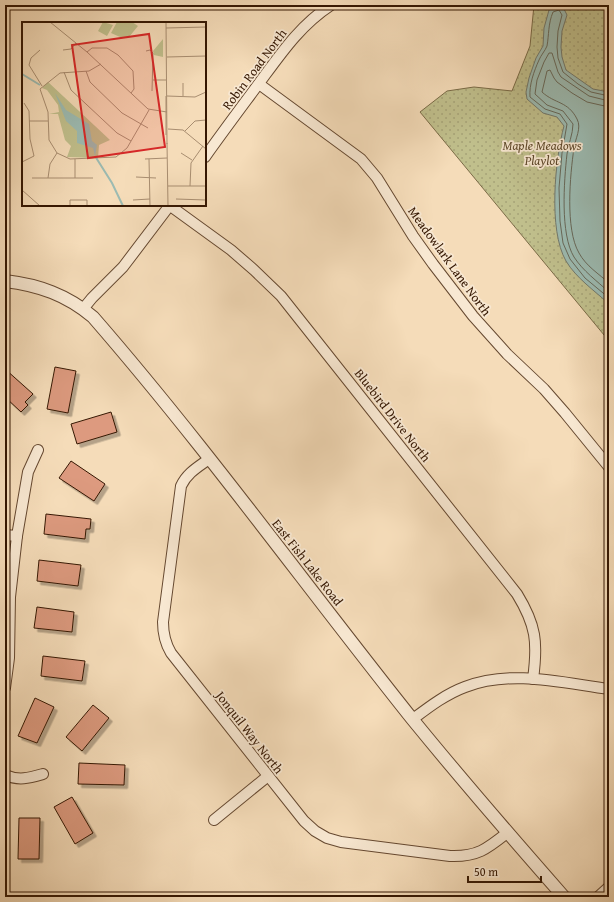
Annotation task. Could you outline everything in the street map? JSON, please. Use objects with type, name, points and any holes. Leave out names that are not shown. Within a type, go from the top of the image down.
[{"type":"street","name":"Robin Road North","points":[[206,156],[280,53],[298,32],[318,14],[331,5]]},
{"type":"street","name":"Meadowlark Lane North","points":[[259,84],[361,159],[377,178],[413,236],[473,316],[503,350],[544,389],[609,467]]},
{"type":"street","points":[[83,309],[123,267],[168,206]]},
{"type":"street","name":"Bluebird Drive North","points":[[170,206],[231,250],[281,296],[517,594],[530,618],[535,636],[535,664],[533,679]]},
{"type":"street","name":"East Fish Lake Road","points":[[5,281],[42,288],[63,296],[93,317],[116,343],[209,459],[413,719],[507,833],[564,897]]},
{"type":"street","points":[[5,688],[9,658],[10,597],[17,536],[28,472],[38,450]]},
{"type":"street","name":"Jonquil Way North","points":[[209,459],[190,472],[181,486],[163,633],[166,644],[171,653],[268,776],[304,821],[315,831],[327,838],[340,842],[465,857],[478,853],[491,846],[507,833]]},
{"type":"street","points":[[5,535],[17,536]]},
{"type":"street","points":[[413,719],[431,706],[466,687],[488,681],[533,679],[609,689]]},
{"type":"street","points":[[5,775],[20,779],[28,779],[43,774]]},
{"type":"street","points":[[214,820],[268,776]]},
{"type":"street","points":[[598,897],[609,887]]},
{"type":"green space","name":"Maple Meadows Playlot","points":[[534,5],[609,5],[609,341],[420,112],[447,91],[474,87],[512,91],[530,46]]},
{"type":"water","points":[[562,5],[567,15],[562,31],[561,47],[566,70],[593,89],[609,92],[609,304],[575,273],[566,261],[560,248],[555,213],[555,194],[558,157],[564,126],[557,117],[543,113],[527,99],[526,92],[529,78],[536,58],[543,46],[544,28],[549,10]]},
{"type":"building","points":[[55,367],[76,371],[68,413],[47,409]]},
{"type":"building","points":[[5,369],[33,394],[25,402],[28,405],[21,412],[5,397]]},
{"type":"building","points":[[111,412],[117,432],[77,444],[71,424]]},
{"type":"building","points":[[71,461],[105,484],[94,501],[59,478]]},
{"type":"building","points":[[46,514],[91,519],[90,529],[86,529],[85,539],[44,534]]},
{"type":"building","points":[[39,560],[81,565],[78,586],[37,581]]},
{"type":"building","points":[[37,607],[74,612],[72,632],[34,628]]},
{"type":"building","points":[[43,656],[85,661],[82,681],[41,676]]},
{"type":"building","points":[[35,698],[54,707],[37,743],[18,736]]},
{"type":"building","points":[[93,705],[109,718],[82,751],[66,737]]},
{"type":"building","points":[[79,763],[125,765],[124,785],[78,784]]},
{"type":"building","points":[[72,797],[93,833],[75,844],[54,807]]},
{"type":"building","points":[[19,818],[40,818],[39,859],[18,859]]}]
